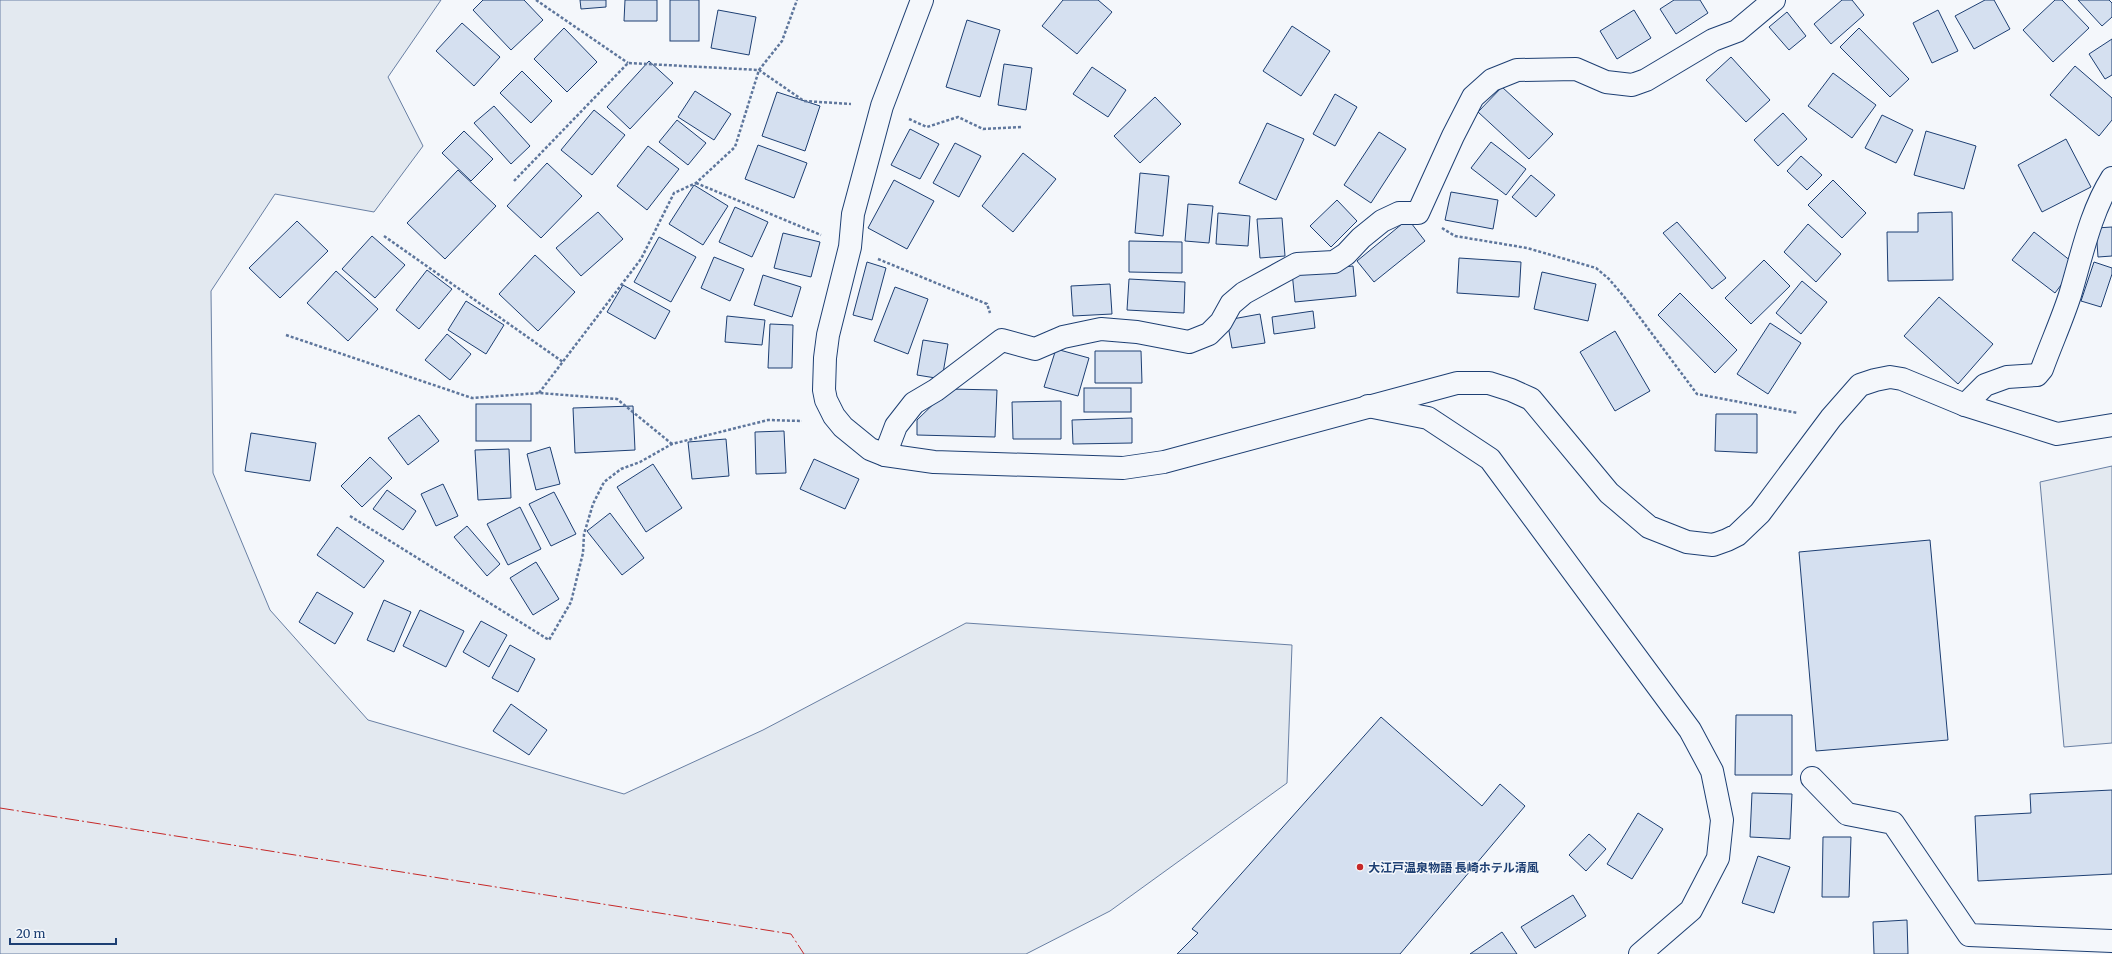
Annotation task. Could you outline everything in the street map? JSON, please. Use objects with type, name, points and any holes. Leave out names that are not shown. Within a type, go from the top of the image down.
[{"type":"street","points":[[922,0],[882,106],[853,214],[850,247],[828,335],[823,377],[826,400],[834,416],[843,427],[870,449],[885,455],[934,462],[1123,468],[1164,462],[1458,382],[1489,383],[1511,390],[1531,399],[1609,493],[1649,528],[1688,542],[1713,545],[1737,534],[1760,513],[1831,418],[1860,385],[1890,377],[1902,379],[1965,405],[2057,434],[2112,425]]},
{"type":"street","points":[[885,455],[896,426],[914,403],[936,390],[1002,340],[1035,349],[1063,337],[1100,329],[1137,332],[1189,342],[1209,334],[1220,322],[1232,304],[1244,293],[1297,264],[1334,262],[1346,254],[1361,238],[1382,221],[1399,213],[1418,214],[1452,136],[1473,97],[1492,80],[1517,70],[1576,68],[1606,82],[1632,85],[1646,80],[1713,40],[1737,31],[1774,0]]},
{"type":"street","points":[[1965,405],[1985,386],[2007,377],[2037,375],[2042,369],[2069,297],[2094,214],[2103,193],[2112,178]]},
{"type":"street","points":[[1368,406],[1428,418],[1490,459],[1690,730],[1712,771],[1722,820],[1718,858],[1692,910],[1640,954]]},
{"type":"street","points":[[1812,778],[1847,814],[1893,823],[1969,935],[2112,941]]},
{"type":"path","points":[[536,0],[628,63],[760,70],[804,101],[882,106],[927,127],[958,117],[982,129],[1021,127]]},
{"type":"path","points":[[539,393],[640,259],[674,193],[696,183],[735,148],[760,70],[782,41],[798,0]]},
{"type":"path","points":[[514,181],[628,63]]},
{"type":"path","points":[[1418,214],[1456,236],[1527,248],[1596,268],[1609,279],[1626,299],[1697,394],[1831,418]]},
{"type":"path","points":[[384,236],[563,362]]},
{"type":"path","points":[[286,335],[472,398],[539,393],[617,399],[672,444]]},
{"type":"path","points":[[350,516],[549,640],[571,602],[583,553],[584,534],[593,504],[604,482],[621,469],[640,462],[672,444],[768,420],[811,421],[834,416]]},
{"type":"shaded area","points":[[0,0],[441,0],[388,77],[423,146],[374,212],[275,194],[211,291],[213,473],[270,610],[368,720],[624,794],[763,730],[966,623],[1292,645],[1287,783],[1110,911],[1026,954],[0,954]]},
{"type":"shaded area","points":[[2112,466],[2112,743],[2064,747],[2040,482]]},
{"type":"building","points":[[483,0],[524,0],[543,20],[511,50],[473,10]]},
{"type":"building","points":[[580,0],[606,0],[606,7],[581,9]]},
{"type":"building","points":[[625,0],[657,0],[657,21],[624,21]]},
{"type":"building","points":[[670,0],[699,0],[699,41],[670,41]]},
{"type":"building","points":[[1063,0],[1098,0],[1112,12],[1077,54],[1042,26]]},
{"type":"building","points":[[1674,0],[1700,0],[1708,13],[1676,34],[1660,9]]},
{"type":"building","points":[[1842,0],[1852,0],[1864,15],[1831,44],[1814,24]]},
{"type":"building","points":[[1985,0],[1994,0],[2010,29],[1974,49],[1955,16]]},
{"type":"building","points":[[2055,0],[2062,0],[2089,28],[2053,62],[2023,30]]},
{"type":"building","points":[[2078,0],[2109,0],[2112,3],[2112,17],[2102,26]]},
{"type":"building","points":[[718,10],[756,17],[749,55],[711,48]]},
{"type":"building","points":[[1634,10],[1651,38],[1617,59],[1600,31]]},
{"type":"building","points":[[1938,10],[1958,51],[1932,63],[1913,23]]},
{"type":"building","points":[[1787,12],[1806,36],[1789,50],[1769,27]]},
{"type":"building","points":[[967,20],[1000,30],[980,97],[946,87]]},
{"type":"building","points":[[462,23],[500,57],[474,86],[436,51]]},
{"type":"building","points":[[1292,26],[1330,51],[1301,96],[1263,71]]},
{"type":"building","points":[[564,28],[597,62],[567,92],[534,59]]},
{"type":"building","points":[[1859,28],[1909,79],[1890,97],[1840,47]]},
{"type":"building","points":[[2112,39],[2112,75],[2105,79],[2089,54]]},
{"type":"building","points":[[1731,57],[1770,100],[1746,122],[1706,80]]},
{"type":"building","points":[[649,61],[673,83],[630,129],[607,107]]},
{"type":"building","points":[[1004,64],[1032,68],[1026,110],[998,105]]},
{"type":"building","points":[[2075,66],[2112,98],[2112,120],[2099,136],[2050,95]]},
{"type":"building","points":[[1092,67],[1126,90],[1108,117],[1073,94]]},
{"type":"building","points":[[522,71],[552,101],[531,123],[500,93]]},
{"type":"building","points":[[1833,73],[1876,105],[1852,138],[1808,106]]},
{"type":"building","points":[[1502,87],[1553,134],[1529,159],[1478,112]]},
{"type":"building","points":[[695,91],[731,114],[714,140],[678,117]]},
{"type":"building","points":[[777,92],[820,106],[805,151],[762,136]]},
{"type":"building","points":[[1335,94],[1357,107],[1335,146],[1313,134]]},
{"type":"building","points":[[1155,97],[1181,124],[1140,163],[1114,136]]},
{"type":"building","points":[[494,106],[530,146],[511,164],[474,123]]},
{"type":"building","points":[[594,110],[625,135],[592,175],[561,150]]},
{"type":"building","points":[[1783,113],[1807,139],[1778,166],[1754,140]]},
{"type":"building","points":[[1882,115],[1913,130],[1896,163],[1865,148]]},
{"type":"building","points":[[677,120],[706,143],[688,165],[659,142]]},
{"type":"building","points":[[1267,123],[1304,139],[1276,200],[1239,183]]},
{"type":"building","points":[[910,129],[939,144],[920,179],[891,165]]},
{"type":"building","points":[[464,131],[493,159],[471,181],[442,153]]},
{"type":"building","points":[[1926,131],[1976,146],[1964,189],[1914,175]]},
{"type":"building","points":[[1379,132],[1406,149],[1371,203],[1344,185]]},
{"type":"building","points":[[2066,139],[2091,187],[2042,212],[2018,165]]},
{"type":"building","points":[[1491,142],[1526,169],[1506,195],[1471,168]]},
{"type":"building","points":[[955,143],[981,156],[959,197],[933,183]]},
{"type":"building","points":[[758,145],[807,163],[794,198],[745,179]]},
{"type":"building","points":[[648,146],[679,169],[647,210],[617,186]]},
{"type":"building","points":[[1023,153],[1056,179],[1013,232],[982,206]]},
{"type":"building","points":[[1801,156],[1822,175],[1807,190],[1787,171]]},
{"type":"building","points":[[547,163],[582,196],[541,238],[507,206]]},
{"type":"building","points":[[458,170],[496,206],[445,259],[407,223]]},
{"type":"building","points":[[1140,173],[1169,176],[1163,236],[1135,233]]},
{"type":"building","points":[[1531,175],[1555,195],[1536,217],[1512,197]]},
{"type":"building","points":[[894,180],[934,201],[907,249],[868,228]]},
{"type":"building","points":[[1833,180],[1866,213],[1842,238],[1808,205]]},
{"type":"building","points":[[694,185],[728,206],[703,245],[669,224]]},
{"type":"building","points":[[1451,192],[1498,200],[1493,229],[1445,220]]},
{"type":"building","points":[[1337,200],[1357,221],[1331,247],[1310,226]]},
{"type":"building","points":[[1188,204],[1213,206],[1209,243],[1185,241]]},
{"type":"building","points":[[735,207],[768,222],[752,257],[719,242]]},
{"type":"building","points":[[598,212],[623,239],[581,276],[556,248]]},
{"type":"building","points":[[1952,212],[1953,280],[1888,281],[1887,232],[1918,232],[1918,213]]},
{"type":"building","points":[[1218,213],[1250,216],[1248,246],[1216,244]]},
{"type":"building","points":[[1282,218],[1285,256],[1260,258],[1257,219]]},
{"type":"building","points":[[1408,219],[1425,241],[1374,282],[1357,261]]},
{"type":"building","points":[[297,221],[328,251],[280,298],[249,268]]},
{"type":"building","points":[[1677,222],[1726,278],[1712,289],[1663,233]]},
{"type":"building","points":[[1808,224],[1841,254],[1816,282],[1784,252]]},
{"type":"building","points":[[2112,227],[2112,256],[2098,257],[2096,228]]},
{"type":"building","points":[[2034,232],[2076,265],[2055,293],[2012,260]]},
{"type":"building","points":[[783,233],[820,242],[811,277],[774,268]]},
{"type":"building","points":[[372,236],[405,265],[375,298],[342,269]]},
{"type":"building","points":[[659,237],[696,257],[671,302],[634,282]]},
{"type":"building","points":[[1129,241],[1182,242],[1182,273],[1129,272]]},
{"type":"building","points":[[535,255],[575,292],[538,331],[499,294]]},
{"type":"building","points":[[714,257],[744,269],[730,301],[701,288]]},
{"type":"building","points":[[1459,258],[1521,262],[1519,297],[1457,293]]},
{"type":"building","points":[[1764,260],[1790,286],[1751,324],[1725,298]]},
{"type":"building","points":[[867,262],[886,268],[872,320],[853,315]]},
{"type":"building","points":[[2094,262],[2112,268],[2112,274],[2101,307],[2081,301]]},
{"type":"building","points":[[1353,266],[1356,296],[1295,302],[1292,272]]},
{"type":"building","points":[[427,270],[452,289],[419,329],[396,310]]},
{"type":"building","points":[[336,271],[378,309],[348,341],[307,303]]},
{"type":"building","points":[[1542,272],[1596,284],[1588,321],[1534,309]]},
{"type":"building","points":[[763,275],[801,287],[792,317],[754,305]]},
{"type":"building","points":[[1129,279],[1185,282],[1184,313],[1127,310]]},
{"type":"building","points":[[1802,281],[1827,302],[1801,334],[1776,313]]},
{"type":"building","points":[[1110,284],[1112,314],[1073,316],[1071,286]]},
{"type":"building","points":[[623,285],[670,311],[655,339],[607,312]]},
{"type":"building","points":[[895,287],[928,299],[908,354],[874,341]]},
{"type":"building","points":[[1680,293],[1737,350],[1715,373],[1658,315]]},
{"type":"building","points":[[1939,297],[1993,344],[1958,384],[1904,336]]},
{"type":"building","points":[[466,301],[504,325],[486,354],[448,330]]},
{"type":"building","points":[[1313,311],[1315,328],[1274,334],[1272,317]]},
{"type":"building","points":[[1260,314],[1265,343],[1232,348],[1227,320]]},
{"type":"building","points":[[727,316],[765,320],[762,345],[725,342]]},
{"type":"building","points":[[1770,323],[1801,343],[1768,394],[1737,374]]},
{"type":"building","points":[[770,324],[793,325],[792,368],[768,368]]},
{"type":"building","points":[[1615,331],[1650,391],[1615,411],[1580,352]]},
{"type":"building","points":[[447,334],[471,354],[450,380],[425,360]]},
{"type":"building","points":[[923,340],[948,344],[942,379],[917,375]]},
{"type":"building","points":[[1056,349],[1089,358],[1078,396],[1044,387]]},
{"type":"building","points":[[1095,351],[1141,351],[1142,383],[1095,383]]},
{"type":"building","points":[[1084,388],[1131,388],[1131,412],[1084,412]]},
{"type":"building","points":[[949,389],[997,390],[995,437],[917,435],[917,420]]},
{"type":"building","points":[[1061,401],[1061,439],[1013,439],[1012,402]]},
{"type":"building","points":[[476,404],[531,404],[531,441],[476,441]]},
{"type":"building","points":[[633,406],[635,450],[575,453],[573,408]]},
{"type":"building","points":[[1716,414],[1757,414],[1757,453],[1715,451]]},
{"type":"building","points":[[419,415],[439,441],[408,465],[388,438]]},
{"type":"building","points":[[1132,418],[1132,443],[1073,444],[1072,420]]},
{"type":"building","points":[[784,431],[786,473],[756,474],[755,432]]},
{"type":"building","points":[[251,433],[316,443],[310,481],[245,471]]},
{"type":"building","points":[[726,439],[729,476],[692,479],[688,442]]},
{"type":"building","points":[[550,447],[560,484],[536,490],[527,454]]},
{"type":"building","points":[[509,449],[511,498],[478,500],[475,450]]},
{"type":"building","points":[[370,457],[392,478],[362,507],[341,486]]},
{"type":"building","points":[[814,459],[859,479],[845,509],[800,489]]},
{"type":"building","points":[[653,464],[682,508],[646,532],[617,487]]},
{"type":"building","points":[[443,484],[458,516],[436,526],[421,494]]},
{"type":"building","points":[[387,490],[416,511],[403,530],[373,509]]},
{"type":"building","points":[[554,492],[576,534],[551,546],[529,504]]},
{"type":"building","points":[[520,507],[541,549],[508,565],[487,524]]},
{"type":"building","points":[[610,513],[644,558],[622,575],[587,531]]},
{"type":"building","points":[[467,526],[500,564],[487,576],[454,537]]},
{"type":"building","points":[[337,527],[384,561],[364,588],[317,555]]},
{"type":"building","points":[[1930,540],[1948,740],[1816,751],[1799,552]]},
{"type":"building","points":[[536,562],[559,599],[533,615],[510,578]]},
{"type":"building","points":[[317,592],[353,613],[335,644],[299,622]]},
{"type":"building","points":[[384,600],[411,612],[394,652],[367,640]]},
{"type":"building","points":[[420,610],[464,631],[446,667],[403,646]]},
{"type":"building","points":[[481,621],[507,635],[489,667],[463,652]]},
{"type":"building","points":[[510,645],[535,659],[518,692],[492,678]]},
{"type":"building","points":[[511,704],[547,730],[529,755],[493,731]]},
{"type":"building","points":[[1736,715],[1792,715],[1792,775],[1735,775]]},
{"type":"building","name":"大江戸温泉物語 長崎ホテル清風","points":[[1381,717],[1482,806],[1500,784],[1525,806],[1400,954],[1177,954],[1198,933],[1192,929]]},
{"type":"building","points":[[2112,790],[2112,874],[1978,881],[1975,816],[2031,813],[2030,794]]},
{"type":"building","points":[[1752,793],[1792,794],[1790,839],[1750,837]]},
{"type":"building","points":[[1638,813],[1663,829],[1632,879],[1607,864]]},
{"type":"building","points":[[1589,834],[1606,849],[1586,871],[1569,855]]},
{"type":"building","points":[[1823,837],[1851,837],[1849,897],[1822,897]]},
{"type":"building","points":[[1758,856],[1790,867],[1774,913],[1742,903]]},
{"type":"building","points":[[1573,895],[1586,916],[1535,948],[1521,927]]},
{"type":"building","points":[[1907,920],[1908,954],[1874,954],[1873,922]]},
{"type":"building","points":[[1502,932],[1517,954],[1470,954]]},
{"type":"power","points":[[0,808],[791,934],[804,954]]},
{"type":"place","name":"大江戸温泉物語 長崎ホテル清風","points":[[1360,867]]}]
